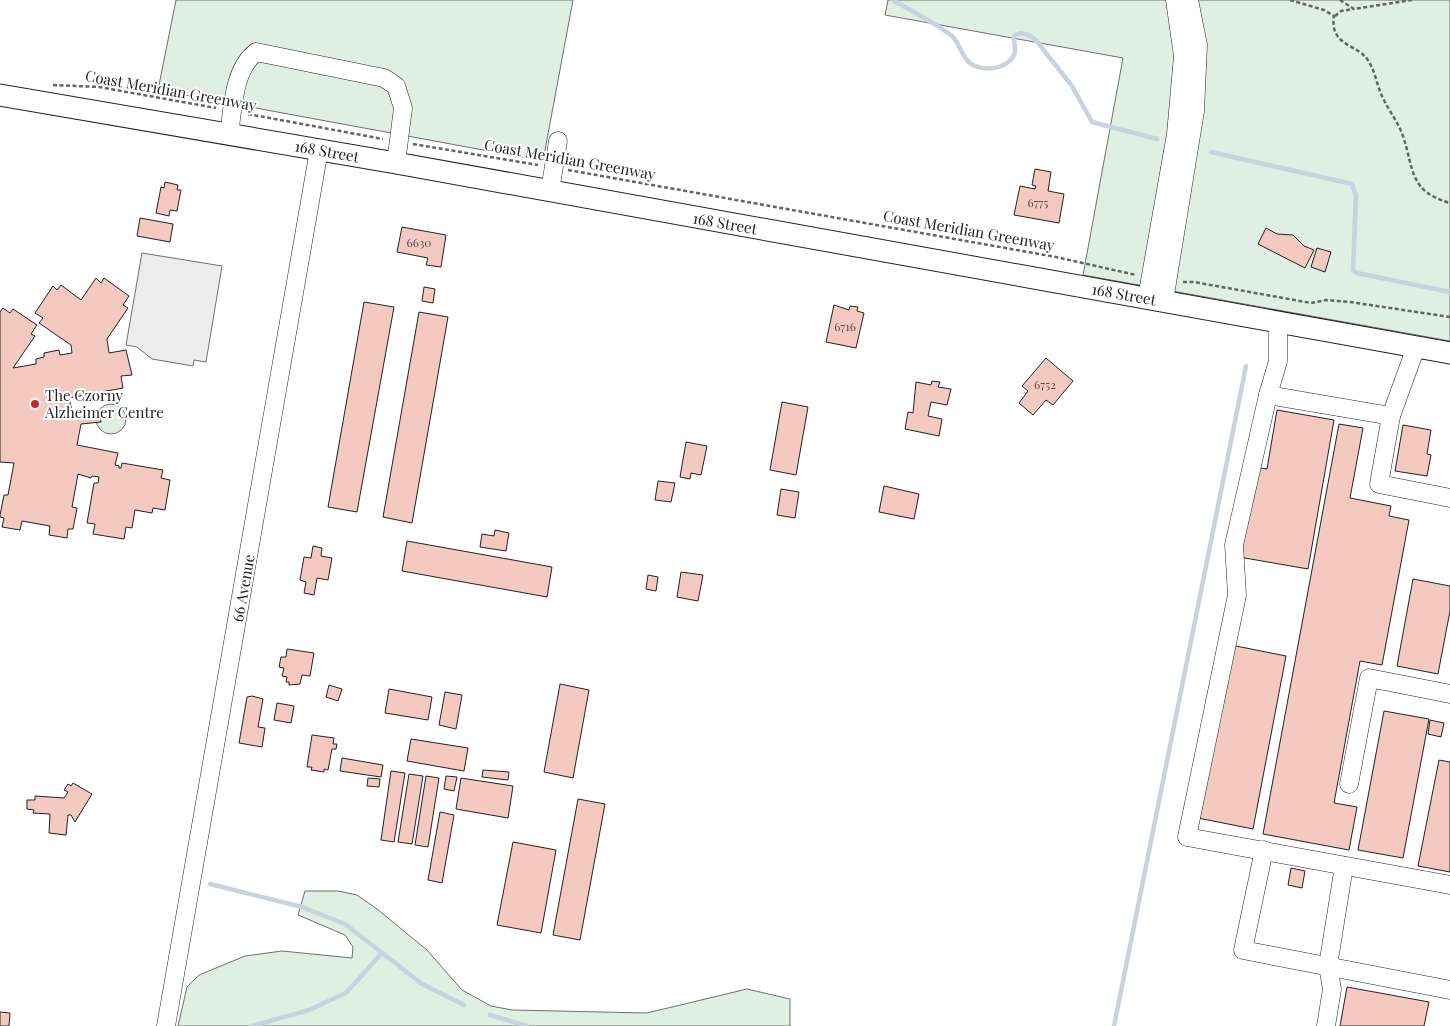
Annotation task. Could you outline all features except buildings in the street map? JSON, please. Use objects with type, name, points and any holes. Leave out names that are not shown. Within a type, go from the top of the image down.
[{"type":"main road","name":"168 Street","points":[[0,94],[396,163],[1450,353]]},
{"type":"street","points":[[1155,300],[1176,134],[1183,56],[1175,0]]},
{"type":"street","points":[[1155,300],[1195,111],[1198,45],[1189,0]]},
{"type":"street","points":[[229,135],[232,111],[242,68],[256,52],[384,78],[396,86],[403,108],[396,163]]},
{"type":"street","points":[[550,191],[558,140]]},
{"type":"street","name":"66 Avenue","points":[[166,1026],[319,150]]},
{"type":"street","points":[[1278,322],[1278,361],[1268,395],[1234,545],[1237,595],[1187,836],[1450,885]]},
{"type":"street","points":[[1416,347],[1391,416],[1379,484],[1450,498]]},
{"type":"street","points":[[1268,395],[1391,416]]},
{"type":"street","points":[[1349,784],[1369,678],[1450,694]]},
{"type":"street","points":[[1264,850],[1243,950],[1450,990]]},
{"type":"street","points":[[1326,1026],[1332,989],[1328,966],[1344,866]]},
{"type":"path","points":[[1290,0],[1324,10],[1334,16]]},
{"type":"path","points":[[1340,0],[1354,9]]},
{"type":"path","points":[[1334,16],[1341,11],[1412,0]]},
{"type":"path","points":[[1334,16],[1340,40],[1369,61],[1382,98],[1399,127],[1408,163],[1418,182],[1424,190],[1450,203]]},
{"type":"path","name":"Coast Meridian Greenway","points":[[46,86],[68,84],[99,87],[1056,257],[1134,275]]},
{"type":"path","points":[[1183,282],[1266,293],[1315,303],[1326,300],[1350,302],[1450,317]]},
{"type":"green space","points":[[176,0],[573,0],[543,161],[158,90]]},
{"type":"green space","points":[[888,0],[1450,0],[1450,341],[1083,275],[1123,58],[885,15]]},
{"type":"green space","points":[[111,404],[117,405],[125,413],[125,425],[117,433],[111,434],[105,433],[97,425],[96,419],[97,413],[105,405]]},
{"type":"green space","points":[[305,891],[338,891],[357,895],[427,950],[462,990],[491,1006],[512,1010],[647,1013],[747,989],[790,999],[790,1026],[178,1026],[187,987],[199,975],[245,956],[282,951],[352,958],[353,947],[345,935],[298,915]]},
{"type":"shaded area","points":[[142,253],[222,266],[206,362],[194,360],[193,366],[152,359],[137,347],[126,345]]},
{"type":"waterway","points":[[893,0],[948,33],[955,39],[967,60],[978,67],[992,68],[1005,64],[1014,55],[1014,36],[1021,33],[1030,36],[1035,39],[1072,86],[1092,122],[1157,139]]},
{"type":"waterway","points":[[1211,152],[1352,184],[1356,196],[1353,270],[1357,273],[1450,292]]},
{"type":"waterway","points":[[1114,1026],[1246,366]]},
{"type":"waterway","points":[[210,884],[302,907],[345,924],[422,984],[464,1005]]},
{"type":"waterway","points":[[252,1026],[309,1010],[346,993],[381,954]]},
{"type":"waterway","points":[[490,1015],[527,1026]]},
{"type":"place","name":"The Czorny Alzheimer Centre","points":[[35,404]]}]
